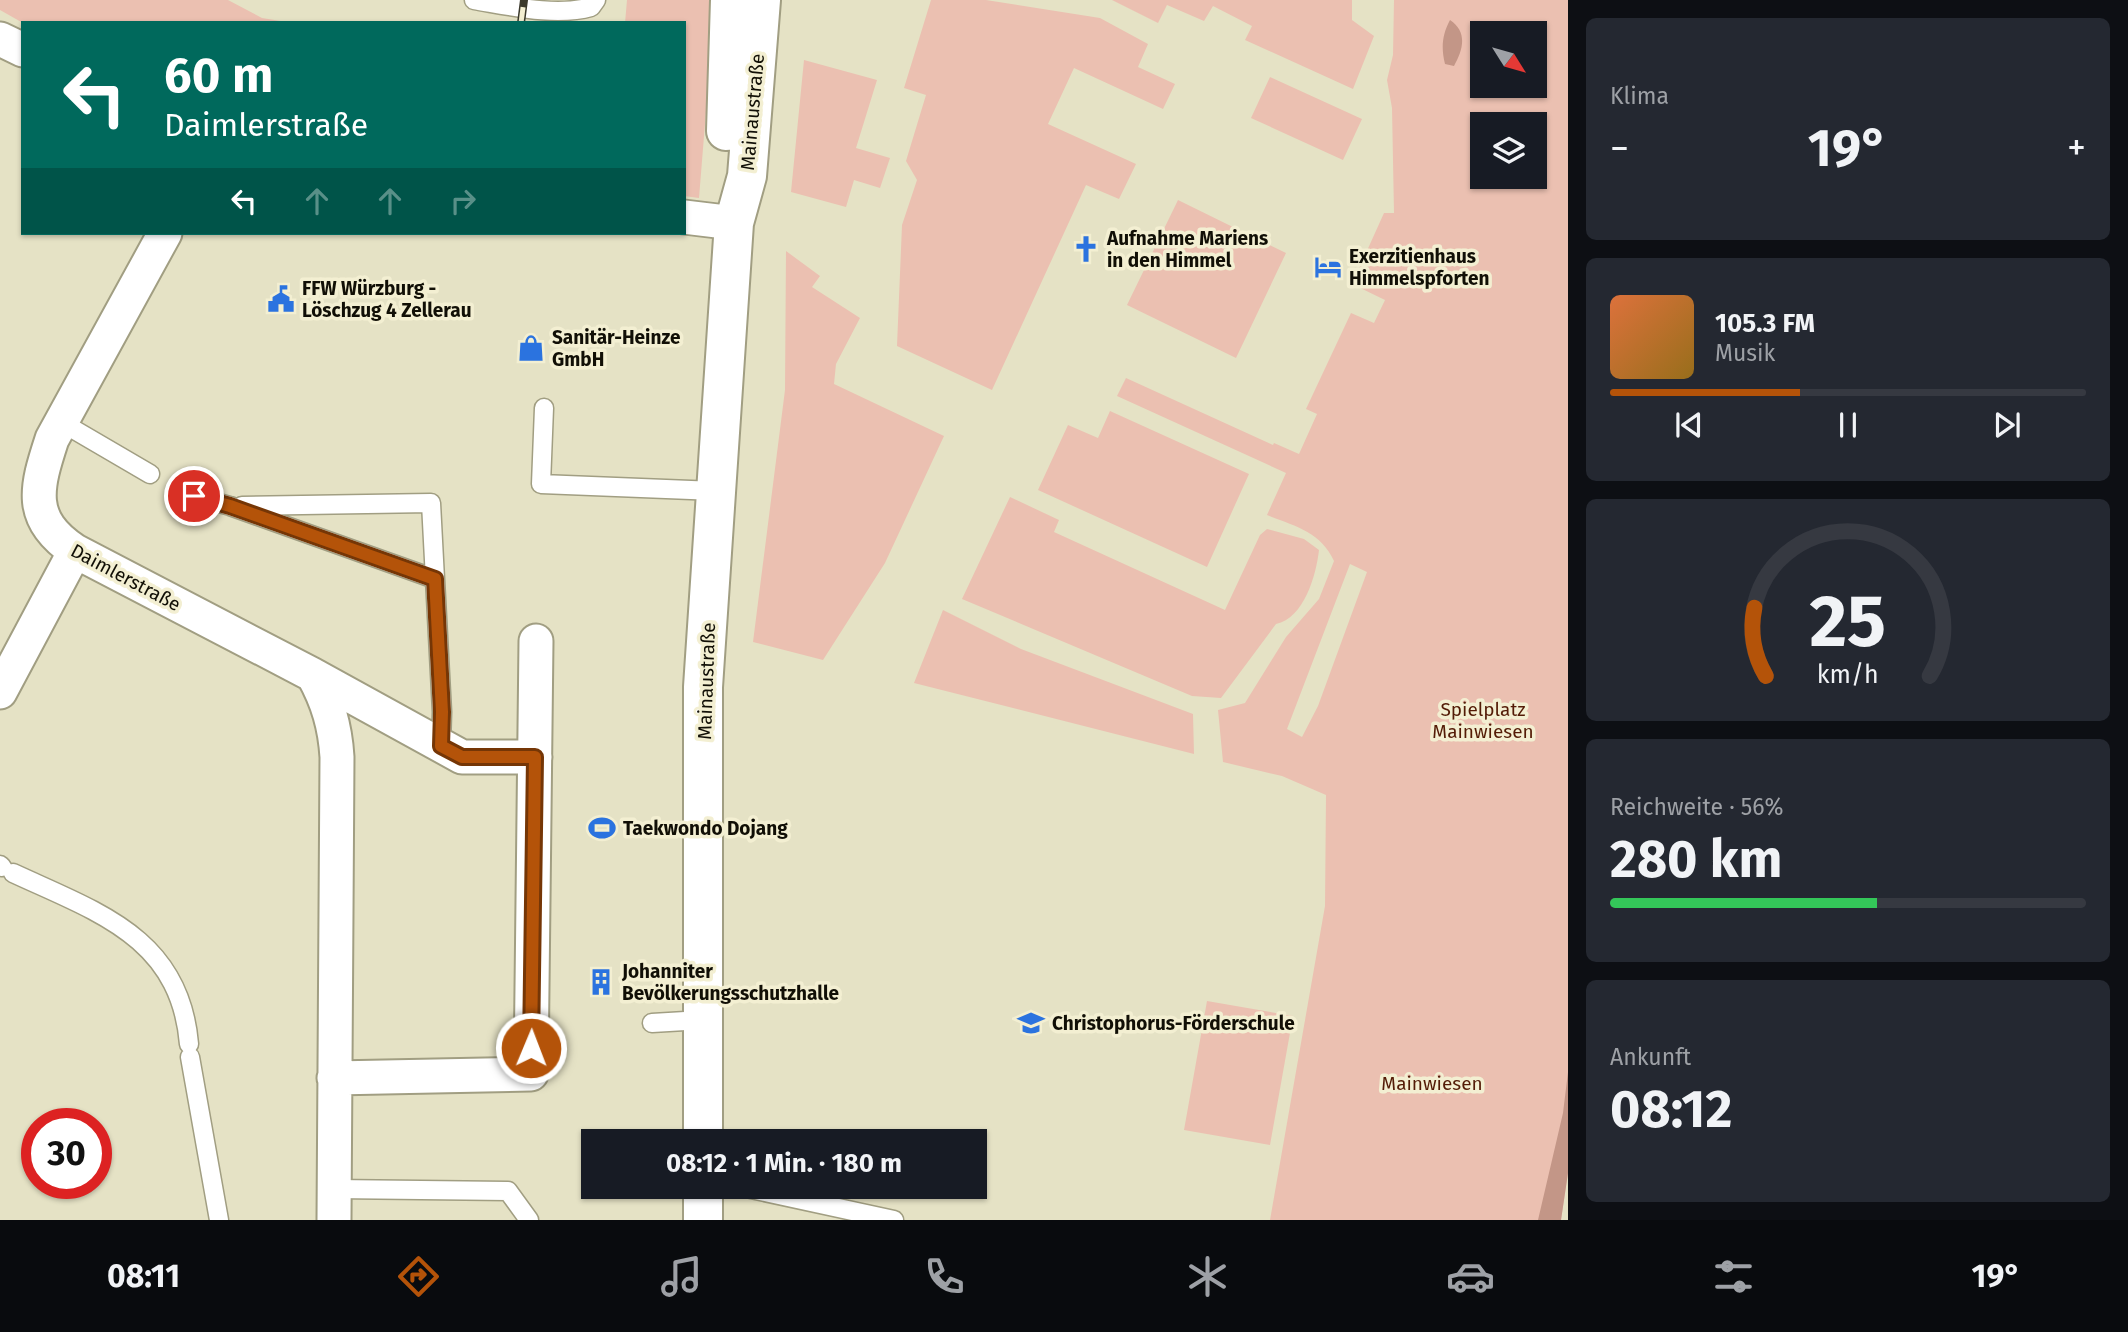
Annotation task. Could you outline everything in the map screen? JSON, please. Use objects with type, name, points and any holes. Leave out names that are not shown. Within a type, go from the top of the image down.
[{"type":"main road","name":"Mainaustraße","points":[[730,0],[724,173],[734,223]]},
{"type":"main road","name":"Mainaustraße","points":[[703,1129],[703,687],[734,223],[747,176],[761,0]]},
{"type":"main road","points":[[703,1199],[703,1220]]},
{"type":"street","points":[[0,39],[21,49]]},
{"type":"street","points":[[686,217],[734,223]]},
{"type":"street","name":"Daimlerstraße","points":[[164,235],[52,439],[40,475],[41,510],[53,536],[75,551],[313,675],[462,757],[535,757]]},
{"type":"street","points":[[0,692],[75,551]]},
{"type":"street","points":[[334,1078],[531,1074],[536,641]]},
{"type":"street","points":[[313,675],[327,700],[335,729],[337,757],[334,1204]]},
{"type":"lane","points":[[474,0],[523,8],[579,10],[591,7],[596,0]]},
{"type":"lane","points":[[544,408],[541,484],[716,491]]},
{"type":"lane","points":[[61,422],[150,474]]},
{"type":"lane","points":[[194,496],[230,506],[435,579]]},
{"type":"lane","points":[[230,506],[431,503],[442,712],[441,746]]},
{"type":"lane","points":[[5,868],[113,919],[134,935],[166,972],[179,994],[187,1023],[219,1220]]},
{"type":"lane","points":[[652,1023],[702,1020]]},
{"type":"lane","points":[[334,1204],[508,1191],[529,1220]]},
{"type":"lane","points":[[797,1199],[894,1220]]},
{"type":"green space","points":[[0,0],[228,0],[262,18],[281,21],[21,22],[0,10]]},
{"type":"green space","points":[[627,0],[715,0],[699,198],[686,196],[686,21],[625,21]]},
{"type":"green space","points":[[931,0],[986,0],[1100,18],[1148,44],[1138,67],[1175,84],[1163,109],[1074,68],[1048,124],[1136,164],[1119,199],[1086,185],[992,390],[897,346],[902,225],[917,180],[906,161],[926,95],[904,88]]},
{"type":"green space","points":[[1112,0],[1352,0],[1352,20],[1374,36],[1353,89],[1245,40],[1252,26],[1213,6],[1204,21],[1167,5],[1158,23]]},
{"type":"green space","name":"Mainwiesen","points":[[1394,0],[1568,0],[1568,1173],[1561,1220],[1270,1220],[1325,906],[1326,795],[1282,776],[1223,762],[1218,710],[1245,703],[1286,637],[1319,599],[1334,561],[1322,543],[1306,531],[1267,515],[1286,473],[1117,396],[1126,378],[1273,445],[1274,443],[1299,454],[1317,414],[1306,409],[1351,313],[1374,323],[1385,300],[1352,284],[1384,213],[1394,213],[1392,108],[1387,80],[1393,55]],"holes":[[[1350,564],[1367,572],[1318,706],[1302,737],[1287,729]]]},
{"type":"green space","points":[[804,60],[877,80],[856,148],[890,158],[880,188],[854,180],[846,207],[791,192]]},
{"type":"green space","points":[[1270,77],[1362,119],[1343,160],[1251,118]]},
{"type":"green space","points":[[1178,200],[1286,253],[1236,358],[1127,305]]},
{"type":"green space","points":[[786,251],[820,276],[812,287],[860,318],[836,364],[834,384],[944,436],[885,563],[823,660],[753,642],[785,390]]},
{"type":"green space","points":[[1110,411],[1249,474],[1207,567],[1038,490],[1068,425],[1098,438]]},
{"type":"green space","points":[[1010,497],[1059,520],[1054,532],[1225,610],[1260,535],[1267,529],[1304,539],[1319,550],[1315,572],[1301,605],[1294,614],[1276,624],[1221,698],[1192,696],[962,599]]},
{"type":"green space","points":[[943,610],[1021,649],[1193,714],[1194,754],[914,683]]},
{"type":"green space","points":[[1207,1001],[1293,1016],[1270,1145],[1184,1130]]},
{"type":"shaded area","points":[[1450,20],[1462,36],[1460,54],[1454,66],[1445,64],[1443,52],[1444,36]]},
{"type":"shaded area","points":[[1568,1072],[1568,1173],[1561,1220],[1538,1220],[1563,1113]]},
{"type":"railway","points":[[521,21],[524,0]]},
{"type":"place","name":"Aufnahme Mariens in den Himmel","points":[[1086,249]]},
{"type":"place","name":"Exerzitienhaus Himmelspforten","points":[[1328,267]]},
{"type":"place","name":"FFW Würzburg - Löschzug 4 Zellerau","points":[[281,299]]},
{"type":"place","name":"Sanitär-Heinze GmbH","points":[[531,348]]},
{"type":"place","name":"Taekwondo Dojang","points":[[602,828]]},
{"type":"place","name":"Johanniter Bevölkerungsschutzhalle","points":[[601,982]]},
{"type":"place","name":"Christophorus-Förderschule","points":[[1031,1023]]},
{"type":"route","points":[[194,496],[230,506],[435,579],[442,712],[441,746],[462,757],[535,757],[531,1048]]},
{"type":"park label","name":"Spielplatz Mainwiesen","points":[[1483,720]]}]
